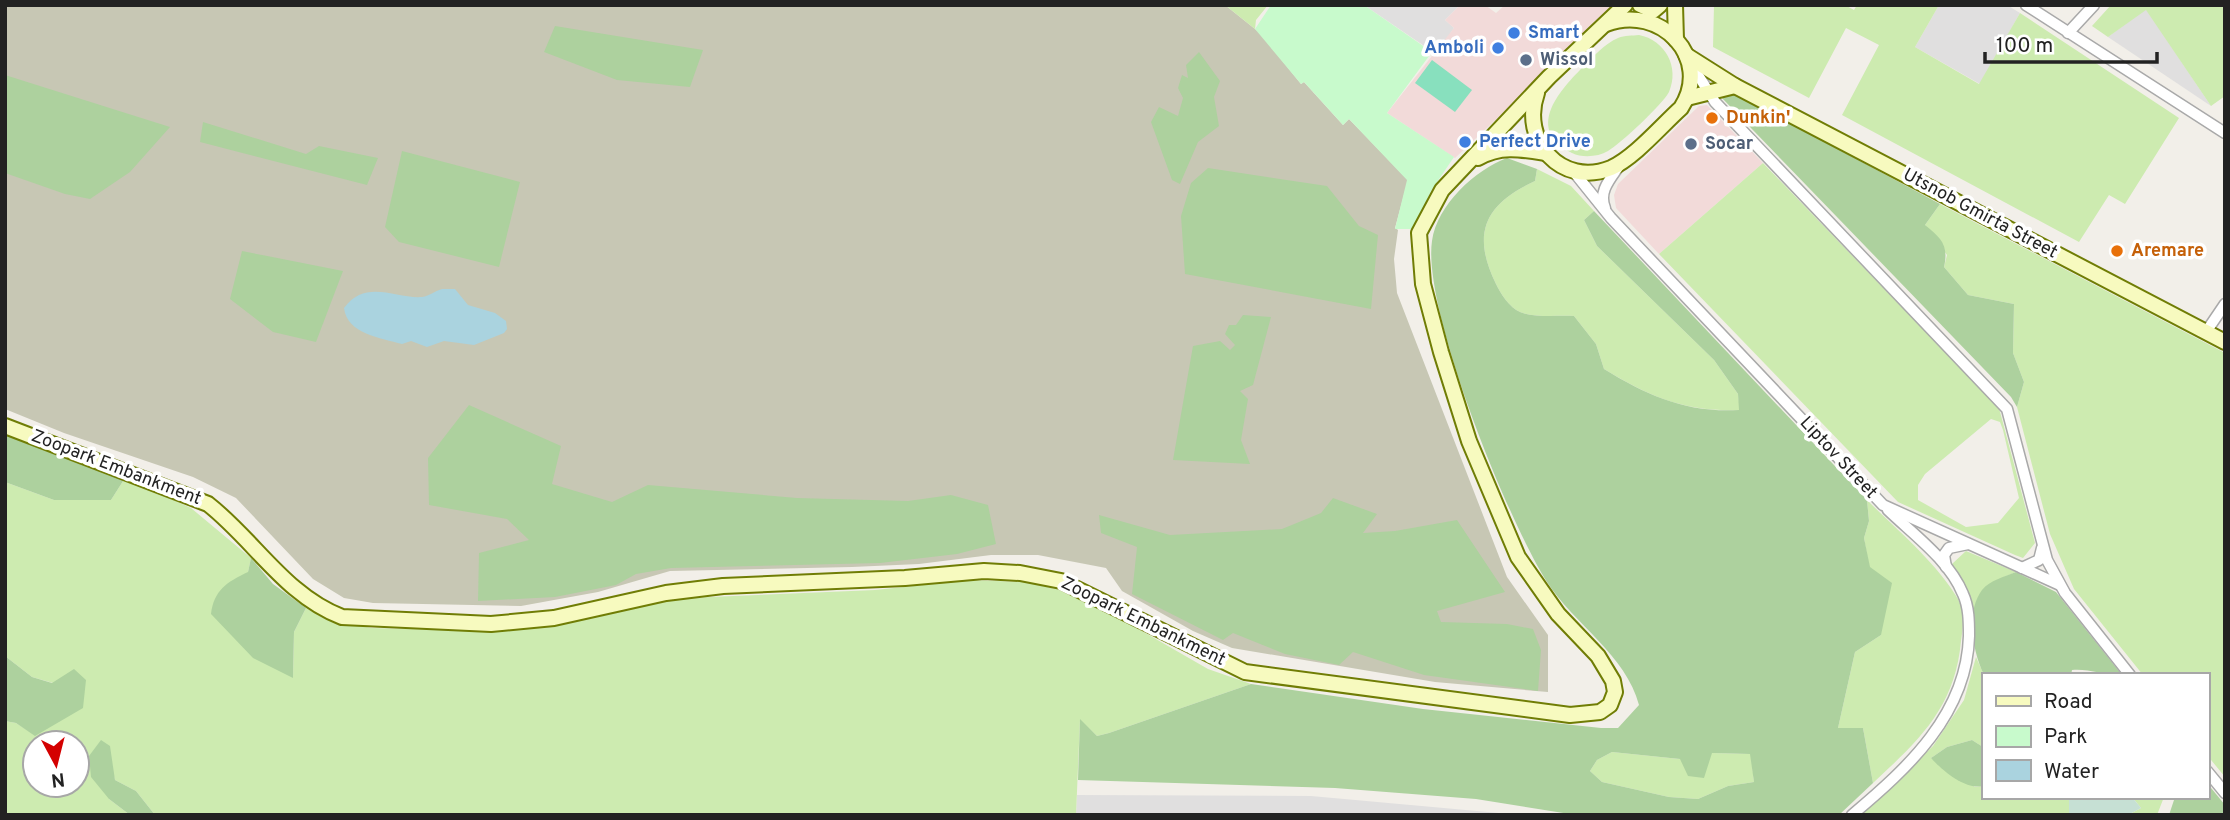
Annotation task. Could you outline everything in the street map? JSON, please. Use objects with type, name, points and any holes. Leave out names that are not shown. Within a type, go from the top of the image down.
[{"type":"main road","points":[[1545,153],[1533,130],[1532,116],[1539,89],[1625,5]]},
{"type":"main road","points":[[1640,5],[1653,11],[1660,5]]},
{"type":"main road","points":[[1675,5],[1676,40]]},
{"type":"main road","points":[[1463,169],[1481,156],[1499,149],[1520,148],[1545,153],[1574,172],[1586,173],[1611,168],[1681,108],[1687,98],[1689,76],[1686,55],[1676,40],[1660,24],[1647,19],[1630,18],[1605,24]]},
{"type":"main road","name":"Utsnob Gmirta Street","points":[[1686,55],[1735,86],[2225,342]]},
{"type":"main road","points":[[1687,98],[1735,86]]},
{"type":"main road","name":"Zoopark Embankment","points":[[5,426],[208,504],[230,521],[299,593],[323,610],[342,617],[491,624],[554,618],[655,595],[723,586],[905,578],[984,571],[1020,573],[1061,581],[1245,672],[1570,715],[1600,712],[1610,705],[1615,692],[1613,681],[1598,656],[1558,614],[1518,557],[1469,441],[1423,285],[1419,233],[1442,190],[1539,89]]},
{"type":"street","points":[[2026,5],[2225,134]]},
{"type":"street","points":[[2068,33],[2094,5]]},
{"type":"street","points":[[1686,55],[1707,91],[2007,409],[2042,545],[2060,585]]},
{"type":"street","points":[[1611,218],[1602,199],[1604,190],[1624,159]]},
{"type":"street","name":"Liptov Street","points":[[1574,172],[1611,218],[1882,505],[2060,585],[2128,673]]},
{"type":"street","points":[[2206,332],[2225,304]]},
{"type":"street","points":[[1852,815],[1918,754],[1937,732],[1961,685],[1969,657],[1969,620],[1963,594],[1946,567],[1882,505]]},
{"type":"street","points":[[1946,567],[1944,555],[1949,548],[1968,544]]},
{"type":"street","points":[[2022,568],[2039,560],[2042,545]]},
{"type":"street","points":[[2209,773],[2225,793]]},
{"type":"shaded area","points":[[5,5],[1225,5],[1260,33],[1301,84],[1304,82],[1343,125],[1349,119],[1408,180],[1395,228],[1398,230],[1394,259],[1397,293],[1507,577],[1548,635],[1548,692],[1435,682],[1232,648],[1193,631],[1122,591],[1106,568],[1038,555],[991,555],[919,564],[852,567],[670,571],[598,592],[521,606],[373,603],[344,598],[313,579],[236,498],[193,477],[64,433],[5,409]]},
{"type":"shaded area","points":[[1364,5],[1460,5],[1445,20],[1454,28],[1436,54]]},
{"type":"shaded area","points":[[1460,5],[1485,5],[1496,13],[1505,5],[1618,5],[1455,158],[1387,113],[1454,28],[1445,20]]},
{"type":"shaded area","points":[[1939,5],[2007,5],[2020,13],[1980,84],[1915,47]]},
{"type":"shaded area","points":[[2146,9],[2211,106],[2108,37]]},
{"type":"shaded area","points":[[1707,105],[1763,163],[1659,254],[1616,208],[1614,195],[1618,184],[1699,106]]},
{"type":"shaded area","points":[[1077,795],[1311,796],[1521,815],[1076,815]]},
{"type":"shaded area","points":[[2069,799],[2134,799],[2141,808],[2128,815],[2069,815]]},
{"type":"green space","points":[[1225,5],[1268,5],[1256,20],[1255,29]]},
{"type":"green space","points":[[1271,5],[1364,5],[1432,52],[1387,113],[1454,157],[1431,191],[1413,229],[1395,229],[1407,180],[1349,119],[1343,125],[1304,82],[1301,84],[1255,29]]},
{"type":"green space","points":[[1714,5],[1845,5],[1854,10],[1857,5],[1939,5],[1915,47],[1979,84],[2020,13],[2179,118],[2125,204],[2109,195],[2079,242],[1842,115],[1879,45],[1846,28],[1809,98],[1713,47]]},
{"type":"green space","points":[[2111,5],[2225,5],[2225,96],[2211,106],[2146,10],[2108,37],[2092,26]]},
{"type":"green space","points":[[555,26],[703,50],[690,87],[617,80],[544,52]]},
{"type":"green space","points":[[1639,35],[1656,43],[1668,56],[1673,73],[1669,92],[1622,141],[1600,155],[1580,156],[1558,144],[1550,133],[1548,122],[1550,111],[1564,88],[1603,47],[1621,37]]},
{"type":"green space","points":[[1199,52],[1220,81],[1214,97],[1219,126],[1198,142],[1180,184],[1172,180],[1151,122],[1159,107],[1178,116],[1183,98],[1178,88],[1182,75],[1188,78],[1186,65]]},
{"type":"green space","points":[[1432,60],[1472,90],[1455,112],[1415,83]]},
{"type":"green space","points":[[5,75],[170,127],[130,172],[90,199],[65,194],[5,173]]},
{"type":"green space","points":[[1734,93],[1940,204],[1925,225],[1944,247],[1944,267],[1968,295],[2014,304],[2013,353],[2024,382],[2017,407],[2011,397],[1722,98],[1722,94]]},
{"type":"green space","points":[[203,122],[306,154],[319,146],[378,158],[367,185],[200,142]]},
{"type":"green space","points":[[402,151],[520,182],[499,267],[399,242],[385,227]]},
{"type":"green space","points":[[1507,158],[1537,169],[1535,181],[1518,190],[1494,210],[1484,235],[1488,266],[1500,292],[1513,307],[1532,315],[1574,316],[1596,344],[1604,369],[1652,395],[1702,409],[1739,410],[1738,394],[1714,360],[1597,246],[1584,220],[1594,211],[1867,500],[1869,521],[1864,538],[1870,567],[1892,583],[1881,635],[1855,652],[1838,728],[1863,728],[1873,783],[1839,815],[1576,815],[1476,799],[1335,788],[1078,780],[1080,719],[1097,736],[1251,684],[1423,709],[1601,728],[1618,728],[1639,705],[1623,671],[1558,597],[1531,553],[1491,466],[1440,315],[1433,273],[1432,241],[1435,228],[1449,202],[1459,191],[1482,171]],"holes":[[[1612,752],[1680,759],[1688,776],[1704,778],[1712,753],[1750,754],[1754,782],[1728,786],[1698,799],[1669,797],[1602,782],[1590,771],[1597,760]]]},
{"type":"green space","points":[[1763,163],[1999,408],[2035,543],[2023,558],[1898,502],[1659,254]],"holes":[[[1991,419],[2000,422],[2019,498],[1998,523],[1966,527],[1918,500],[1918,485],[1925,474]]]},
{"type":"green space","points":[[1208,168],[1327,186],[1359,226],[1378,235],[1371,309],[1185,274],[1181,216],[1191,183]]},
{"type":"green space","points":[[1537,169],[1571,186],[1594,211],[1584,220],[1597,246],[1714,360],[1738,394],[1740,410],[1685,405],[1637,388],[1604,369],[1596,344],[1574,316],[1526,314],[1516,310],[1506,300],[1488,266],[1484,235],[1487,222],[1504,200],[1535,181]]},
{"type":"green space","points":[[1940,204],[2225,353],[2225,777],[2209,757],[2209,673],[2141,673],[2074,589],[2050,534],[2017,407],[2024,382],[2013,353],[2014,304],[1968,295],[1944,267],[1947,255],[1925,225]]},
{"type":"green space","points":[[242,251],[343,271],[316,342],[273,332],[230,299]]},
{"type":"green space","points":[[1243,315],[1271,317],[1253,385],[1240,391],[1248,399],[1241,440],[1250,464],[1173,460],[1193,346],[1220,341],[1230,350],[1235,345],[1225,334],[1229,325],[1236,325]]},
{"type":"green space","points":[[469,405],[561,446],[552,484],[612,502],[648,485],[797,498],[908,501],[951,495],[988,505],[996,544],[957,554],[880,563],[671,568],[636,574],[616,585],[555,597],[478,601],[479,553],[529,540],[507,519],[429,505],[428,458]]},
{"type":"green space","points":[[5,433],[125,478],[111,500],[54,500],[5,482]]},
{"type":"green space","points":[[125,478],[191,508],[251,558],[248,572],[293,678],[294,632],[306,608],[327,620],[372,628],[491,631],[563,622],[685,598],[875,590],[970,580],[1025,582],[1069,592],[1088,600],[1208,669],[1251,684],[1097,736],[1080,720],[1076,815],[155,815],[136,791],[115,780],[112,768],[109,799],[130,815],[5,815],[5,721],[16,723],[26,729],[21,729],[21,799],[91,799],[91,729],[46,729],[49,727],[53,683],[32,677],[5,656],[5,482],[54,500],[111,500]]},
{"type":"green space","points":[[1333,498],[1377,514],[1363,533],[1395,531],[1457,520],[1505,592],[1437,611],[1441,622],[1507,624],[1533,629],[1541,650],[1538,691],[1424,675],[1353,652],[1339,665],[1285,654],[1233,633],[1223,640],[1132,594],[1137,547],[1101,533],[1099,515],[1170,535],[1282,529],[1321,513]]},
{"type":"green space","points":[[1867,500],[1939,572],[1958,599],[1963,620],[1957,665],[1943,704],[1919,737],[1873,783],[1863,728],[1838,728],[1855,652],[1881,635],[1864,538],[1869,521]]},
{"type":"green space","points":[[1966,551],[2016,572],[1987,587],[1973,616],[1968,592],[1952,564]]},
{"type":"green space","points":[[251,558],[273,584],[306,608],[294,632],[293,678],[253,658],[211,614],[218,593],[228,583],[248,572]]},
{"type":"green space","points":[[2016,572],[2056,592],[2120,673],[2072,670],[2071,673],[1983,673],[1974,644],[1972,621],[1982,590],[1998,579]]},
{"type":"green space","points":[[5,656],[32,677],[52,683],[74,669],[86,680],[83,708],[47,729],[25,729],[16,723],[5,721]]},
{"type":"green space","points":[[1976,657],[1983,673],[1982,746],[1972,740],[1947,747],[1931,758],[1975,787],[1982,786],[1982,799],[2069,799],[2069,815],[1861,815],[1933,746],[1964,700]]},
{"type":"green space","points":[[101,740],[110,746],[115,780],[136,791],[155,815],[130,815],[109,799],[91,777],[91,753]]},
{"type":"green space","points":[[1972,740],[1982,746],[1982,786],[1962,782],[1948,774],[1931,758],[1947,747]]},
{"type":"green space","points":[[1612,752],[1680,759],[1712,753],[1751,754],[1754,782],[1728,786],[1698,799],[1669,797],[1602,782],[1590,771],[1597,760]]},
{"type":"green space","points":[[2209,785],[2225,805],[2225,815],[2169,815],[2174,799],[2209,799]]},
{"type":"green space","points":[[2134,799],[2163,799],[2157,815],[2128,815],[2141,808]]},
{"type":"water","points":[[442,289],[455,289],[468,305],[495,313],[506,321],[507,329],[504,333],[474,345],[444,341],[427,347],[411,341],[402,344],[366,334],[346,317],[344,308],[362,294],[382,292],[422,297]]},
{"type":"place","name":"Smart","points":[[1514,33]]},
{"type":"place","name":"Amboli","points":[[1498,48]]},
{"type":"place","name":"Wissol","points":[[1526,60]]},
{"type":"place","name":"Dunkin'","points":[[1712,118]]},
{"type":"place","name":"Perfect Drive","points":[[1465,142]]},
{"type":"place","name":"Socar","points":[[1691,144]]},
{"type":"place","name":"Aremare","points":[[2117,251]]}]
